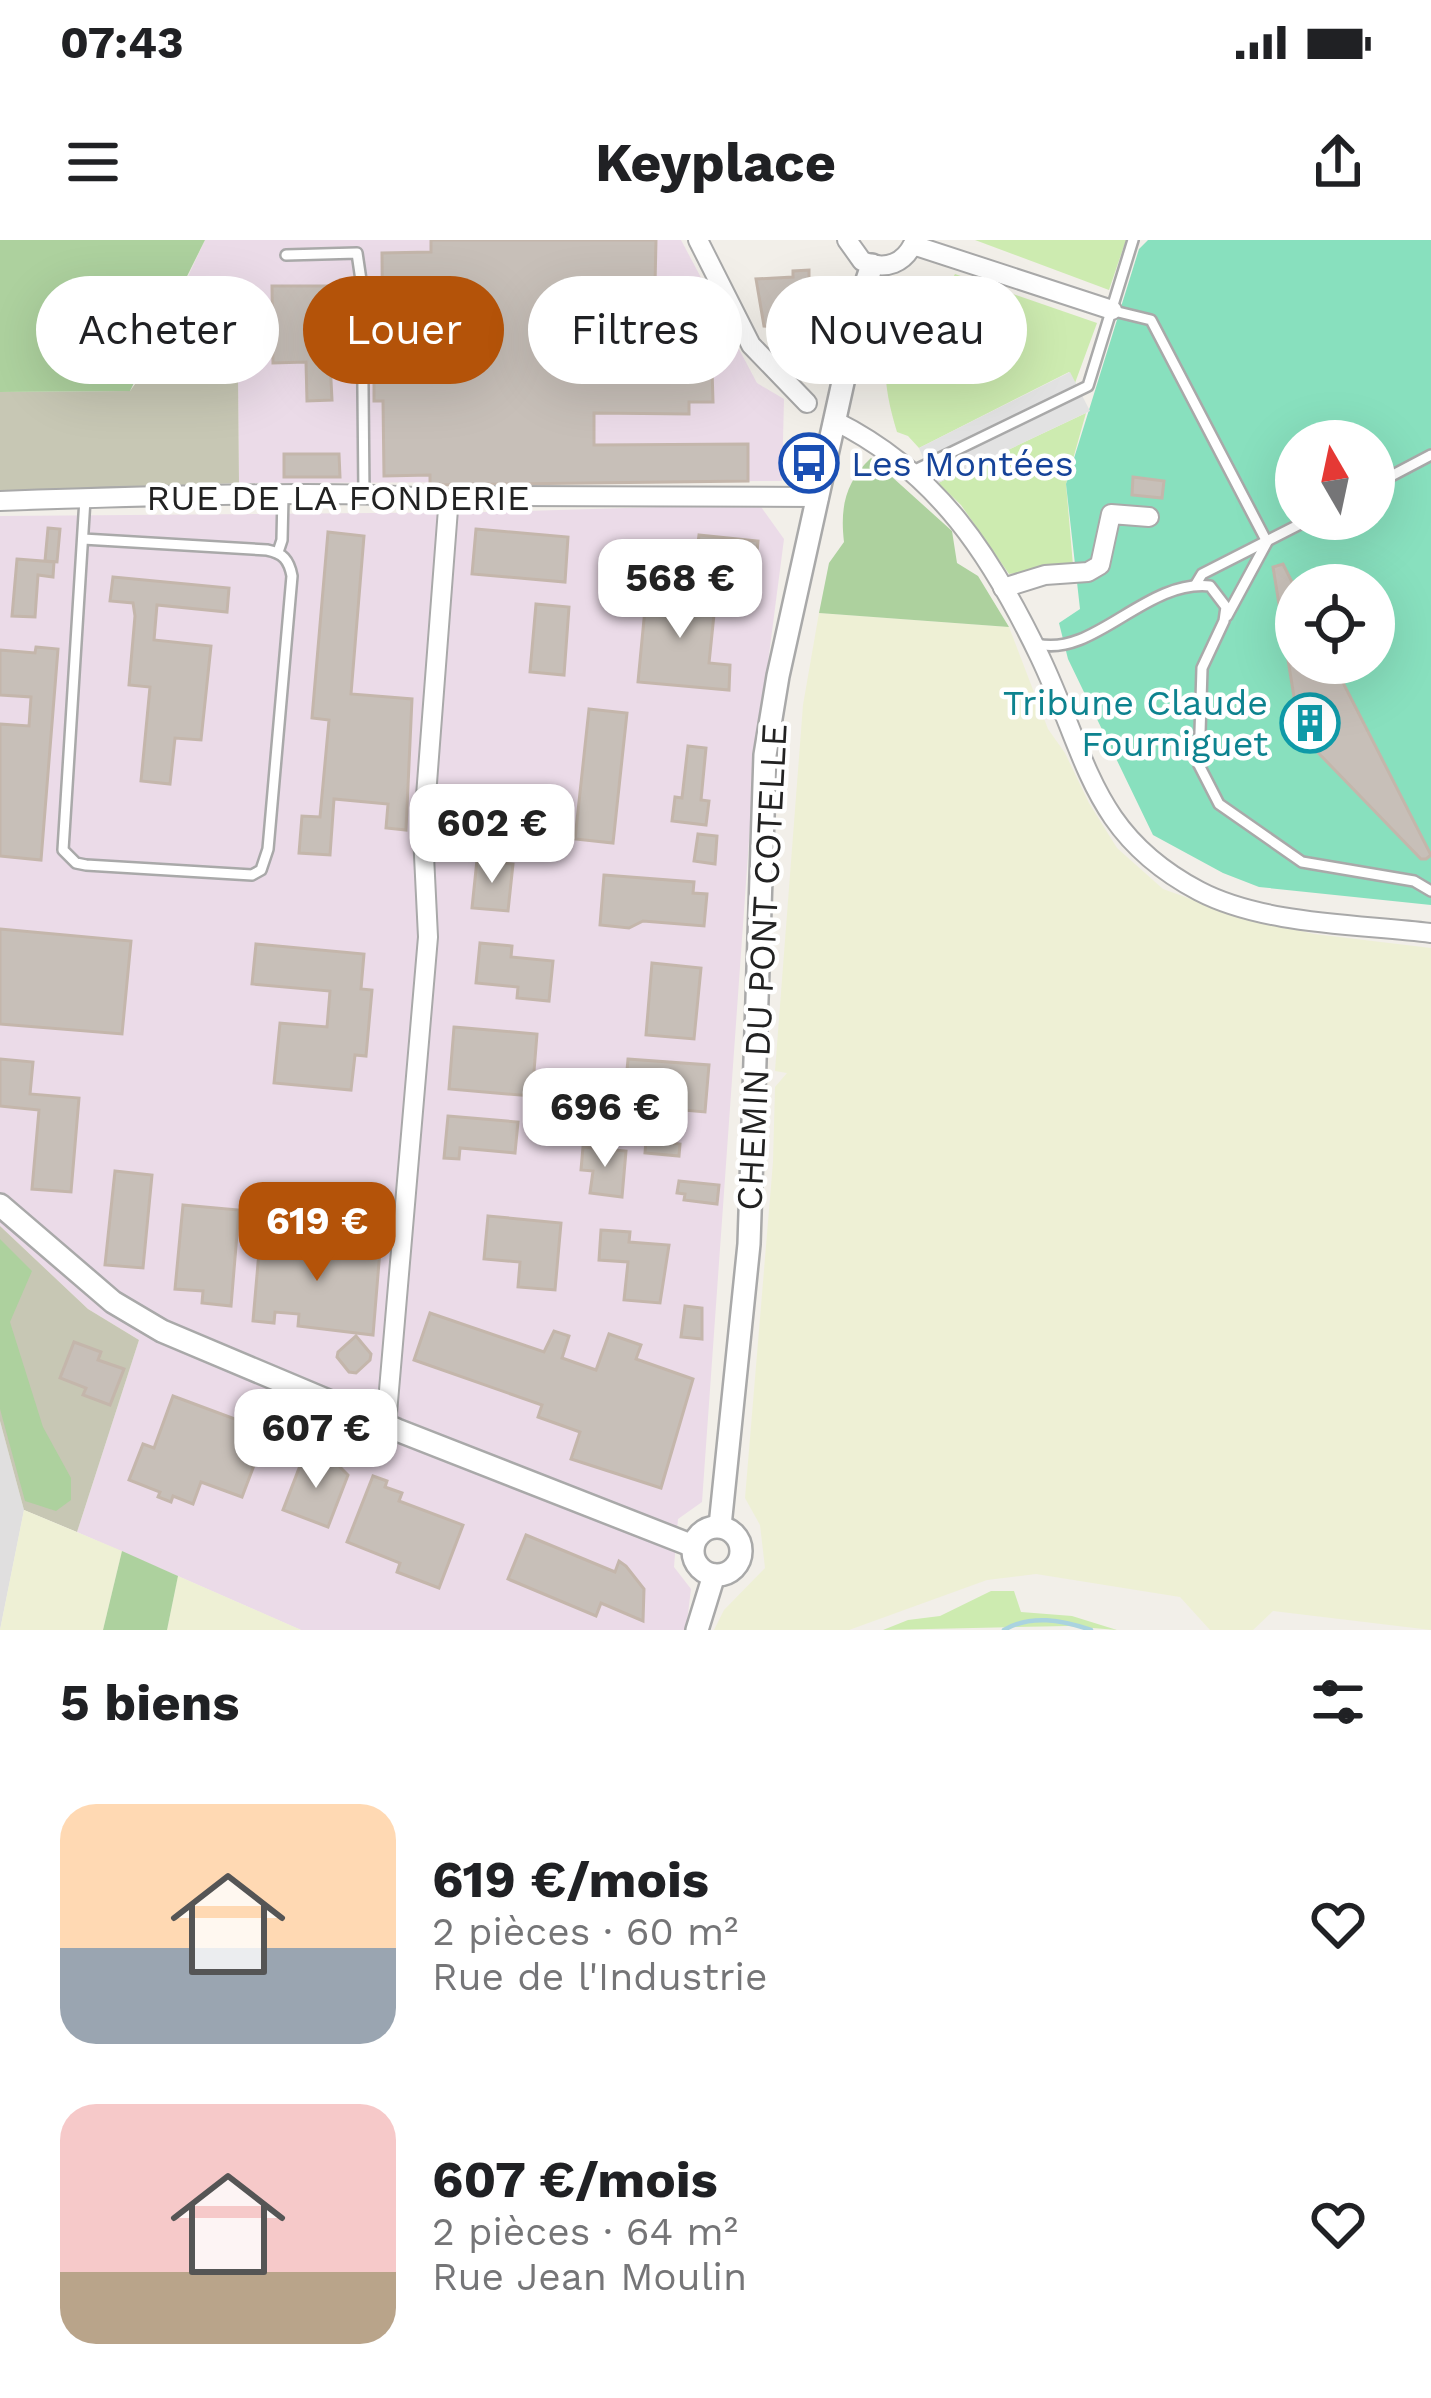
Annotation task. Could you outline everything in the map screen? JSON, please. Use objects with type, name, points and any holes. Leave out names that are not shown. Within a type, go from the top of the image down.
[{"type":"street","points":[[698,240],[751,345],[807,403]]},
{"type":"street","points":[[847,240],[857,257],[872,266],[897,262],[914,243],[1112,310]]},
{"type":"street","name":"CHEMIN DU PONT COTELLE","points":[[720,1526],[748,1244],[765,754],[778,676],[872,266]]},
{"type":"street","points":[[836,417],[911,472],[954,513],[983,550],[1032,642],[1106,813],[1148,860],[1202,892],[1256,912],[1431,933]]},
{"type":"street","name":"RUE DE LA FONDERIE","points":[[0,501],[364,495],[434,496],[445,502],[487,496],[819,497]]},
{"type":"street","points":[[386,1425],[428,937],[424,835],[445,502]]},
{"type":"street","points":[[1003,588],[1046,575],[1088,572],[1100,566],[1111,514],[1149,517]]},
{"type":"street","points":[[0,1204],[113,1302],[162,1331],[693,1546]]},
{"type":"street","points":[[720,1526],[737,1536],[742,1554],[735,1568],[714,1575],[695,1562],[693,1546],[700,1533],[720,1526]]},
{"type":"street","points":[[697,1630],[714,1575]]},
{"type":"lane","points":[[911,472],[1088,386],[1133,240]]},
{"type":"lane","points":[[286,255],[357,253],[362,287],[364,495]]},
{"type":"lane","points":[[1112,310],[1151,320],[1267,542]]},
{"type":"lane","points":[[1395,474],[1431,455]]},
{"type":"lane","points":[[278,552],[284,496]]},
{"type":"lane","points":[[83,539],[278,552],[288,561],[292,576],[268,849],[261,870],[242,877],[86,865],[63,850],[85,499]]},
{"type":"lane","points":[[1196,584],[1202,574],[1275,538]]},
{"type":"lane","points":[[1267,542],[1202,668],[1199,765],[1219,804],[1302,862],[1414,881],[1431,891]]},
{"type":"lane","points":[[1032,642],[1054,648],[1084,638],[1132,608],[1196,584],[1210,586],[1219,594],[1226,607],[1224,621]]},
{"type":"shaded area","points":[[205,240],[681,240],[700,276],[528,276],[528,384],[742,384],[742,355],[757,383],[784,399],[782,481],[239,483],[238,384],[279,384],[279,276],[188,276]]},
{"type":"shaded area","points":[[1070,372],[1090,411],[934,485],[919,448]]},
{"type":"shaded area","points":[[135,384],[238,384],[239,483],[0,492],[0,392],[130,391]]},
{"type":"shaded area","points":[[759,504],[784,539],[754,770],[702,1502],[678,1519],[674,1567],[691,1589],[686,1630],[301,1630],[77,1532],[139,1340],[88,1309],[0,1226],[0,516],[493,512]]},
{"type":"shaded area","points":[[819,613],[1009,627],[1048,729],[1089,803],[1117,848],[1163,889],[1238,916],[1314,934],[1431,948],[1431,1630],[1273,1611],[1253,1630],[1210,1630],[1180,1597],[1036,1574],[987,1580],[849,1630],[714,1630],[724,1610],[765,1568],[760,1525],[745,1498],[775,1087],[787,1073],[775,1071],[803,705]]},
{"type":"shaded area","points":[[0,1226],[88,1309],[139,1340],[77,1532],[24,1510],[0,1421]]},
{"type":"shaded area","points":[[0,1421],[24,1510],[0,1630]]},
{"type":"shaded area","points":[[24,1510],[122,1551],[103,1630],[0,1630]]},
{"type":"shaded area","points":[[178,1576],[301,1630],[167,1630]]},
{"type":"green space","points":[[0,240],[205,240],[187,276],[36,276],[36,384],[133,384],[130,391],[0,392]]},
{"type":"green space","points":[[975,240],[1126,240],[1109,290]]},
{"type":"green space","points":[[1148,240],[1431,240],[1431,905],[1259,887],[1153,835],[1068,659],[1059,623],[1080,609],[1066,484],[1139,249]]},
{"type":"green space","points":[[1027,299],[1097,323],[1075,383],[1069,372],[919,448],[897,432],[887,384],[1027,384]]},
{"type":"green space","points":[[1086,413],[1066,484],[1073,565],[1009,574],[961,505],[938,483]]},
{"type":"green space","points":[[871,458],[952,531],[957,563],[978,576],[1009,627],[819,613],[829,563],[844,542],[846,496]]},
{"type":"green space","points":[[0,1239],[32,1271],[10,1322],[43,1427],[71,1478],[71,1500],[56,1511],[25,1501],[0,1409]]},
{"type":"green space","points":[[122,1551],[178,1576],[167,1630],[103,1630]]},
{"type":"green space","points":[[991,1591],[1014,1591],[1021,1612],[1072,1616],[1117,1630],[1068,1626],[883,1630],[908,1620],[940,1616]]},
{"type":"building","points":[[431,240],[656,240],[655,276],[528,276],[528,384],[712,384],[713,402],[689,402],[689,414],[594,413],[594,445],[748,444],[748,481],[430,485],[430,475],[384,476],[383,401],[374,401],[374,384],[504,384],[504,276],[382,276],[382,253],[431,252]]},
{"type":"building","points":[[766,278],[766,326],[764,326],[756,279]]},
{"type":"building","points":[[279,286],[303,286],[303,362],[279,363]]},
{"type":"building","points":[[307,384],[331,384],[332,400],[307,401]]},
{"type":"building","points":[[284,454],[339,454],[340,477],[284,477]]},
{"type":"building","points":[[1133,477],[1164,481],[1162,498],[1132,495]]},
{"type":"building","points":[[48,528],[60,529],[57,562],[45,561]]},
{"type":"building","points":[[476,529],[568,537],[565,582],[472,574]]},
{"type":"building","points":[[328,532],[364,536],[351,694],[412,699],[406,830],[386,828],[388,804],[334,799],[330,855],[299,853],[302,816],[320,817],[329,720],[312,718]]},
{"type":"building","points":[[699,535],[758,541],[755,574],[695,568]]},
{"type":"building","points":[[17,559],[54,562],[53,577],[38,575],[35,617],[12,616]]},
{"type":"building","points":[[113,577],[229,588],[227,612],[157,605],[154,640],[211,646],[201,740],[175,738],[170,784],[141,781],[150,687],[129,685],[135,616],[133,603],[110,601]]},
{"type":"building","points":[[647,588],[716,595],[709,663],[730,665],[729,690],[638,682]]},
{"type":"building","points":[[536,604],[569,607],[564,675],[530,672]]},
{"type":"building","points":[[36,647],[58,649],[41,860],[0,856],[0,724],[29,726],[31,697],[0,695],[0,650],[35,653]]},
{"type":"building","points":[[1292,684],[1344,684],[1431,855],[1421,859],[1300,734]]},
{"type":"building","points":[[589,709],[627,713],[613,843],[575,839]]},
{"type":"building","points":[[688,746],[706,748],[701,800],[709,801],[706,825],[672,821],[675,797],[682,798]]},
{"type":"building","points":[[456,811],[478,812],[475,848],[453,847]]},
{"type":"building","points":[[698,834],[717,836],[715,864],[694,861]]},
{"type":"building","points":[[477,860],[513,864],[508,911],[472,908]]},
{"type":"building","points":[[604,875],[694,882],[693,893],[707,894],[704,926],[643,921],[629,928],[600,925]]},
{"type":"building","points":[[0,929],[131,941],[122,1034],[0,1024]]},
{"type":"building","points":[[480,943],[512,946],[511,957],[553,961],[549,1001],[517,998],[518,987],[476,983]]},
{"type":"building","points":[[256,944],[364,954],[361,989],[372,990],[366,1056],[355,1055],[351,1090],[274,1083],[280,1023],[327,1027],[330,991],[252,984]]},
{"type":"building","points":[[652,963],[701,968],[694,1039],[646,1035]]},
{"type":"building","points":[[454,1027],[537,1034],[532,1096],[449,1089]]},
{"type":"building","points":[[0,1059],[33,1062],[30,1094],[79,1098],[71,1192],[32,1189],[39,1110],[0,1106]]},
{"type":"building","points":[[628,1059],[709,1065],[705,1112],[624,1105]]},
{"type":"building","points":[[448,1116],[518,1122],[515,1153],[460,1148],[459,1159],[444,1158]]},
{"type":"building","points":[[646,1140],[680,1144],[679,1156],[645,1153]]},
{"type":"building","points":[[583,1147],[626,1151],[622,1197],[590,1193],[593,1171],[581,1170]]},
{"type":"building","points":[[115,1171],[152,1175],[143,1268],[105,1265]]},
{"type":"building","points":[[679,1181],[719,1185],[717,1204],[684,1200],[685,1194],[677,1193]]},
{"type":"building","points":[[183,1205],[239,1210],[231,1306],[202,1303],[203,1291],[175,1289]]},
{"type":"building","points":[[488,1216],[561,1223],[555,1290],[518,1287],[520,1262],[484,1259]]},
{"type":"building","points":[[261,1229],[282,1231],[281,1241],[380,1250],[373,1335],[298,1326],[299,1314],[275,1312],[274,1323],[253,1321]]},
{"type":"building","points":[[601,1230],[630,1232],[629,1242],[669,1245],[660,1303],[624,1300],[628,1262],[599,1260]]},
{"type":"building","points":[[685,1306],[702,1308],[702,1339],[681,1337]]},
{"type":"building","points":[[430,1313],[544,1352],[554,1331],[569,1336],[562,1358],[596,1370],[609,1334],[641,1345],[636,1359],[693,1379],[661,1488],[571,1459],[580,1432],[538,1417],[542,1405],[414,1360]]},
{"type":"building","points":[[356,1336],[371,1354],[356,1373],[349,1372],[337,1357]]},
{"type":"building","points":[[74,1342],[101,1352],[98,1360],[124,1369],[110,1405],[83,1395],[86,1388],[60,1378]]},
{"type":"building","points":[[173,1396],[267,1431],[242,1497],[201,1482],[193,1504],[173,1496],[171,1502],[158,1497],[160,1492],[129,1480],[143,1444],[154,1448]]},
{"type":"building","points":[[330,1457],[348,1475],[328,1527],[283,1510],[303,1458],[327,1467]]},
{"type":"building","points":[[373,1476],[402,1493],[399,1501],[463,1525],[439,1588],[397,1572],[400,1563],[347,1542]]},
{"type":"building","points":[[526,1535],[615,1572],[619,1561],[626,1566],[644,1589],[643,1621],[601,1603],[596,1616],[508,1579]]},
{"type":"waterway","points":[[1004,1630],[1047,1620],[1091,1630]]},
{"type":"place","name":"Les Montées","points":[[809,463]]},
{"type":"place","name":"Tribune Claude Fourniguet","points":[[1310,723]]}]
